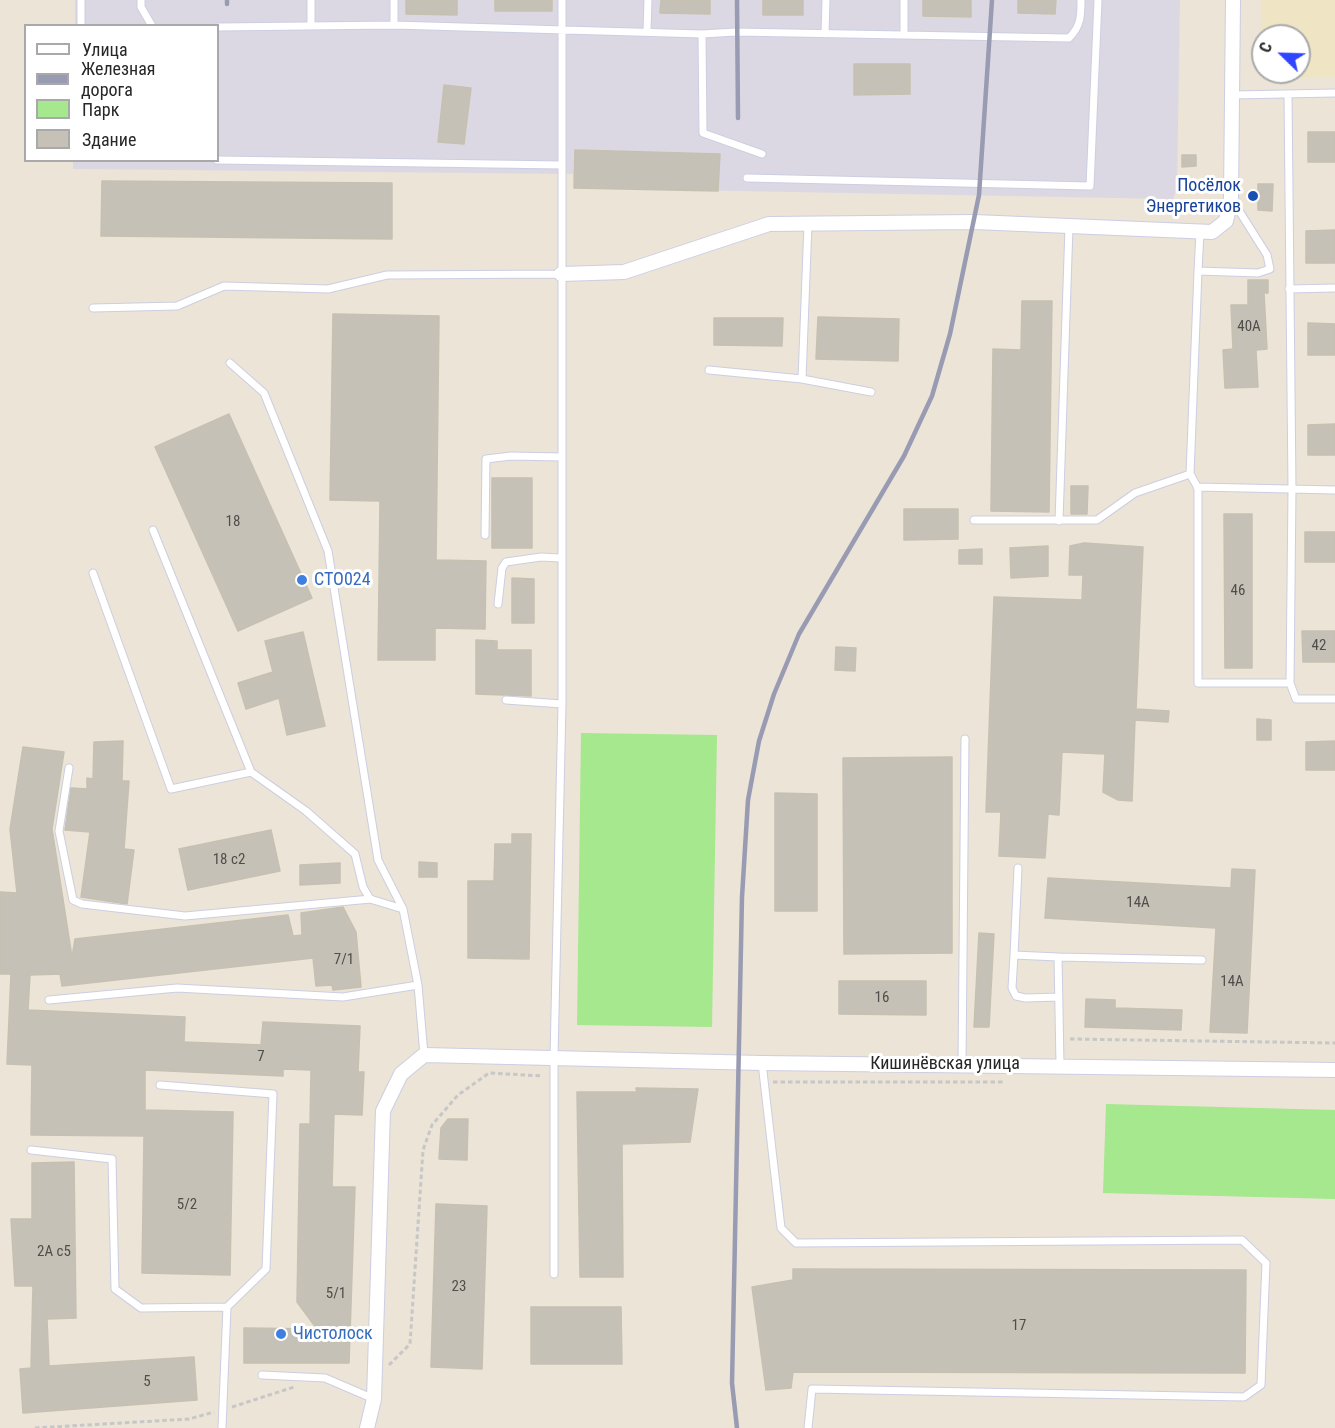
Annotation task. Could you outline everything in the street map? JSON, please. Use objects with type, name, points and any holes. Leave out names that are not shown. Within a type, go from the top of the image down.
[{"type":"street","points":[[561,274],[624,272],[769,224],[974,222],[1212,232],[1226,221],[1231,198],[1233,0]]},
{"type":"street","points":[[367,1428],[374,1399],[383,1111],[401,1074],[424,1055]]},
{"type":"street","name":"Кишинёвская улица","points":[[424,1055],[762,1063],[1335,1070]]},
{"type":"lane","points":[[81,0],[81,24]]},
{"type":"lane","points":[[141,0],[141,8],[151,24]]},
{"type":"lane","points":[[311,0],[311,25]]},
{"type":"lane","points":[[394,0],[394,25]]},
{"type":"lane","points":[[554,1274],[554,1057],[561,704],[562,0]]},
{"type":"lane","points":[[647,31],[648,0]]},
{"type":"lane","points":[[825,34],[826,0]]},
{"type":"lane","points":[[904,0],[904,35]]},
{"type":"lane","points":[[219,27],[394,25],[702,34],[736,32],[1069,38],[1076,30],[1081,18],[1081,0]]},
{"type":"lane","points":[[747,178],[1090,186],[1098,0]]},
{"type":"lane","points":[[702,34],[703,133],[762,154]]},
{"type":"lane","points":[[1233,95],[1335,93]]},
{"type":"lane","points":[[1288,94],[1292,489],[1290,683],[1296,699],[1335,699]]},
{"type":"lane","points":[[219,160],[562,165]]},
{"type":"lane","points":[[1198,271],[1258,273],[1270,269],[1267,255],[1231,198]]},
{"type":"lane","points":[[802,379],[808,222]]},
{"type":"lane","points":[[1059,521],[1069,227]]},
{"type":"lane","points":[[1200,233],[1190,474],[1198,488],[1198,683],[1290,683]]},
{"type":"lane","points":[[93,308],[177,306],[224,286],[328,289],[387,275],[561,274]]},
{"type":"lane","points":[[1289,289],[1335,288]]},
{"type":"lane","points":[[230,363],[264,393],[328,551],[378,860],[403,909],[418,985],[424,1055]]},
{"type":"lane","points":[[709,370],[802,379],[872,392]]},
{"type":"lane","points":[[485,535],[486,459],[511,456],[562,457]]},
{"type":"lane","points":[[974,520],[1097,520],[1135,493],[1190,474]]},
{"type":"lane","points":[[1198,488],[1335,490]]},
{"type":"lane","points":[[153,531],[251,772],[306,811],[355,854],[363,887],[370,899]]},
{"type":"lane","points":[[498,604],[502,568],[506,562],[541,557],[560,558]]},
{"type":"lane","points":[[93,573],[171,789],[251,772]]},
{"type":"lane","points":[[506,700],[561,704]]},
{"type":"lane","points":[[962,1064],[965,739]]},
{"type":"lane","points":[[69,768],[59,831],[73,900],[82,904],[185,916],[370,899],[403,909]]},
{"type":"lane","points":[[1018,868],[1012,988],[1016,996],[1025,998],[1059,997]]},
{"type":"lane","points":[[1014,955],[1202,960]]},
{"type":"lane","points":[[1058,957],[1060,1065]]},
{"type":"lane","points":[[49,1000],[177,988],[342,997],[418,985]]},
{"type":"lane","points":[[762,1063],[781,1228],[796,1243],[1242,1240],[1266,1263],[1261,1385],[1245,1397],[812,1389],[808,1428]]},
{"type":"lane","points":[[160,1085],[273,1094],[266,1269],[227,1307],[222,1428]]},
{"type":"lane","points":[[31,1149],[112,1159],[115,1289],[141,1308],[227,1307]]},
{"type":"lane","points":[[262,1375],[326,1378],[374,1399]]},
{"type":"path","points":[[1060,1039],[1335,1043]]},
{"type":"path","points":[[374,1380],[410,1344],[423,1150],[432,1125],[458,1095],[489,1073],[554,1076]]},
{"type":"path","points":[[764,1082],[1012,1082]]},
{"type":"path","points":[[35,1428],[189,1419],[303,1385]]},
{"type":"shaded area","points":[[75,0],[1180,0],[1177,188],[1173,199],[574,188],[573,174],[73,169],[73,162],[219,162],[219,24],[75,24]]},
{"type":"shaded area","points":[[1261,0],[1335,0],[1335,77],[1311,77],[1311,24],[1261,24]]},
{"type":"green space","points":[[581,733],[717,735],[712,1027],[577,1025]]},
{"type":"green space","points":[[1106,1104],[1335,1110],[1335,1199],[1103,1193]]},
{"type":"building","points":[[406,0],[457,0],[457,15],[406,14]]},
{"type":"building","points":[[495,0],[552,0],[552,11],[495,11]]},
{"type":"building","points":[[661,0],[710,0],[710,14],[660,13]]},
{"type":"building","points":[[763,0],[803,0],[803,15],[763,15]]},
{"type":"building","points":[[923,0],[971,0],[971,17],[923,16]]},
{"type":"building","points":[[1018,0],[1056,0],[1055,14],[1018,13]]},
{"type":"building","points":[[854,64],[910,64],[910,94],[854,95]]},
{"type":"building","points":[[444,85],[471,88],[464,144],[438,142]]},
{"type":"building","points":[[1308,132],[1335,132],[1335,162],[1308,162]]},
{"type":"building","points":[[575,150],[720,154],[718,191],[574,188]]},
{"type":"building","points":[[1182,155],[1196,155],[1196,166],[1182,167]]},
{"type":"building","points":[[102,181],[392,183],[392,239],[101,236]]},
{"type":"building","points":[[1258,184],[1273,184],[1272,211],[1258,210]]},
{"type":"building","points":[[1335,230],[1335,263],[1306,263],[1306,231]]},
{"type":"building","points":[[1248,280],[1268,280],[1268,293],[1264,293],[1267,349],[1256,350],[1258,387],[1225,388],[1223,350],[1233,349],[1231,305],[1248,305]]},
{"type":"building","points":[[1022,301],[1052,301],[1049,512],[991,511],[993,349],[1021,350]]},
{"type":"building","points":[[333,314],[439,316],[436,560],[486,561],[485,629],[435,628],[435,660],[378,660],[380,501],[330,500]]},
{"type":"building","points":[[818,317],[899,319],[898,361],[816,359]]},
{"type":"building","points":[[714,318],[783,318],[782,346],[714,345]]},
{"type":"building","points":[[1308,323],[1335,324],[1335,355],[1308,355]]},
{"type":"building","points":[[229,414],[312,598],[238,631],[155,447]]},
{"type":"building","points":[[1335,424],[1335,455],[1308,455],[1308,425]]},
{"type":"building","points":[[492,478],[532,478],[532,548],[492,548]]},
{"type":"building","points":[[1071,486],[1088,486],[1087,514],[1071,514]]},
{"type":"building","points":[[904,509],[958,509],[958,539],[904,540]]},
{"type":"building","points":[[1224,514],[1252,514],[1252,668],[1225,668]]},
{"type":"building","points":[[1305,532],[1335,532],[1335,562],[1305,562]]},
{"type":"building","points":[[1084,543],[1143,547],[1136,709],[1169,711],[1168,722],[1135,720],[1132,801],[1118,800],[1103,792],[1105,754],[1062,752],[1059,815],[1048,814],[1045,858],[999,856],[1001,812],[986,812],[994,597],[1082,600],[1083,575],[1069,575],[1070,546]]},
{"type":"building","points":[[1048,546],[1048,576],[1011,578],[1010,548]]},
{"type":"building","points":[[982,549],[982,564],[959,564],[959,550]]},
{"type":"building","points":[[512,578],[534,579],[534,623],[512,623]]},
{"type":"building","points":[[1302,631],[1335,631],[1335,662],[1303,662]]},
{"type":"building","points":[[303,632],[325,726],[287,735],[279,698],[246,709],[238,683],[273,672],[265,641]]},
{"type":"building","points":[[476,640],[497,641],[497,650],[531,650],[531,696],[476,694]]},
{"type":"building","points":[[836,647],[856,648],[855,671],[835,670]]},
{"type":"building","points":[[1257,719],[1271,720],[1271,740],[1257,740]]},
{"type":"building","points":[[123,741],[122,781],[129,781],[124,849],[134,850],[127,904],[81,897],[90,832],[65,830],[71,788],[87,789],[87,778],[93,779],[94,742]]},
{"type":"building","points":[[1335,741],[1335,770],[1306,770],[1306,742]]},
{"type":"building","points":[[23,747],[64,752],[52,829],[72,957],[75,939],[288,915],[293,936],[302,935],[301,913],[343,907],[356,932],[361,987],[333,990],[332,985],[316,986],[313,958],[62,986],[60,974],[30,975],[28,1010],[185,1017],[184,1042],[261,1045],[263,1022],[360,1026],[358,1072],[364,1072],[362,1115],[334,1114],[332,1187],[355,1187],[349,1363],[244,1363],[244,1328],[317,1329],[297,1302],[300,1124],[310,1124],[311,1070],[283,1069],[283,1076],[145,1070],[145,1110],[233,1112],[230,1275],[142,1273],[144,1136],[31,1135],[32,1065],[7,1064],[11,974],[0,974],[0,892],[17,893],[10,829]]},
{"type":"building","points":[[952,757],[952,953],[844,954],[843,758]]},
{"type":"building","points":[[775,793],[817,794],[817,911],[775,911]]},
{"type":"building","points":[[271,830],[280,871],[188,890],[179,849]]},
{"type":"building","points":[[512,834],[531,834],[529,959],[468,958],[468,881],[494,881],[495,844],[512,844]]},
{"type":"building","points":[[419,862],[437,863],[437,877],[419,877]]},
{"type":"building","points":[[340,863],[340,883],[300,885],[300,865]]},
{"type":"building","points":[[1232,869],[1255,870],[1247,1033],[1210,1032],[1216,928],[1045,918],[1048,878],[1231,888]]},
{"type":"building","points":[[979,933],[994,934],[989,1027],[974,1027]]},
{"type":"building","points":[[839,981],[926,981],[926,1015],[839,1014]]},
{"type":"building","points":[[1086,999],[1115,1000],[1115,1008],[1182,1010],[1181,1030],[1085,1027]]},
{"type":"building","points":[[636,1088],[698,1089],[690,1142],[622,1144],[623,1277],[580,1277],[577,1092],[637,1092]]},
{"type":"building","points":[[448,1119],[468,1119],[467,1160],[439,1159],[441,1128]]},
{"type":"building","points":[[74,1162],[76,1318],[47,1319],[49,1366],[194,1357],[197,1400],[23,1413],[20,1369],[31,1368],[33,1286],[15,1286],[11,1219],[32,1219],[32,1163]]},
{"type":"building","points":[[436,1204],[487,1206],[482,1369],[431,1367]]},
{"type":"building","points":[[793,1269],[1246,1270],[1245,1373],[793,1372],[791,1388],[766,1390],[752,1287],[793,1280]]},
{"type":"building","points":[[531,1307],[621,1307],[622,1364],[531,1364]]},
{"type":"railway","points":[[737,0],[738,118]]},
{"type":"railway","points":[[737,1428],[732,1383],[742,897],[748,800],[759,741],[774,694],[799,634],[904,456],[932,396],[950,334],[979,195],[992,0]]},
{"type":"place","name":"Посёлок Энергетиков","points":[[1253,196]]},
{"type":"place","name":"СТО024","points":[[302,580]]},
{"type":"place","name":"Чистолоск","points":[[281,1334]]}]
